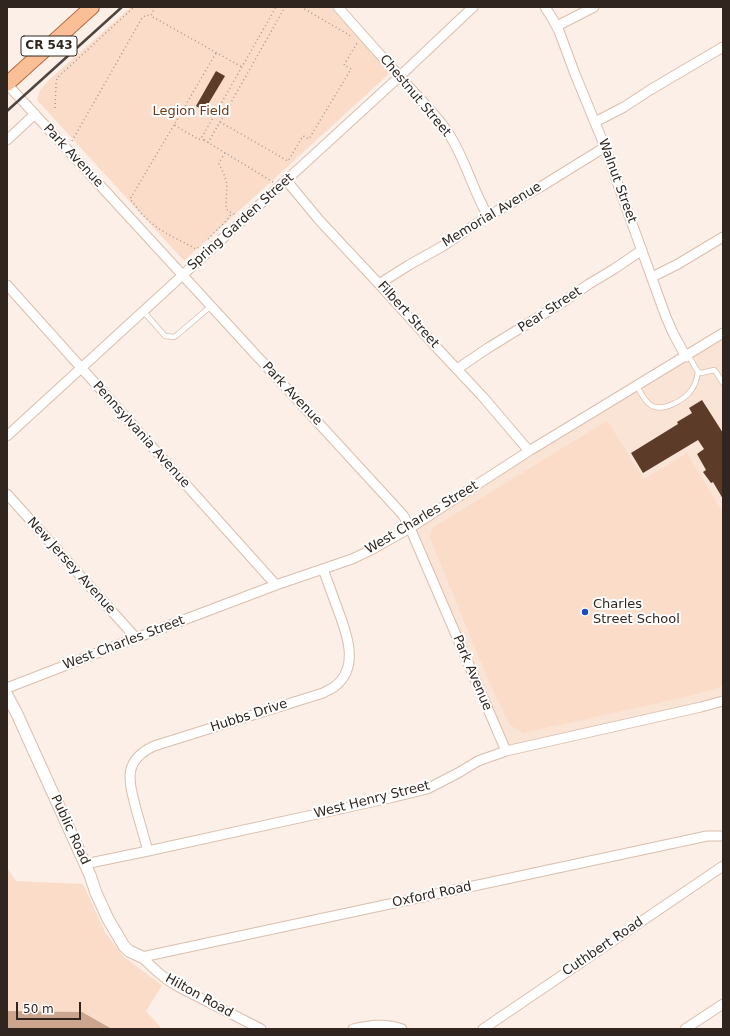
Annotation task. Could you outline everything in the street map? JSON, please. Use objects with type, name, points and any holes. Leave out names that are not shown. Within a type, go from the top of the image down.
[{"type":"main road","name":"CR 543","points":[[7,84],[92,7]]},
{"type":"street","name":"Chestnut Street","points":[[338,7],[443,125],[451,136],[463,159],[474,190],[488,216]]},
{"type":"street","name":"Spring Garden Street","points":[[7,436],[400,76],[473,7]]},
{"type":"street","name":"Walnut Street","points":[[545,7],[557,26],[605,147],[673,333],[687,356]]},
{"type":"street","points":[[557,26],[594,7]]},
{"type":"street","points":[[595,122],[624,107],[723,47]]},
{"type":"street","name":"Park Avenue","points":[[7,84],[403,515],[410,528],[506,751]]},
{"type":"street","points":[[7,140],[35,114]]},
{"type":"street","name":"Memorial Avenue","points":[[379,284],[443,246],[488,216],[542,186],[605,147]]},
{"type":"street","name":"Filbert Street","points":[[283,183],[483,397],[529,451]]},
{"type":"street","points":[[652,277],[678,264],[723,237]]},
{"type":"street","name":"Pear Street","points":[[457,369],[589,284],[614,270],[642,250]]},
{"type":"street","name":"Pennsylvania Avenue","points":[[7,285],[276,586]]},
{"type":"street","name":"West Charles Street","points":[[7,688],[369,551],[410,528],[529,451],[723,333]]},
{"type":"street","name":"New Jersey Avenue","points":[[7,494],[136,638]]},
{"type":"street","name":"Hubbs Drive","points":[[148,851],[131,789],[130,779],[132,764],[139,755],[154,746],[323,693],[334,687],[341,680],[349,663],[349,645],[346,632],[323,569]]},
{"type":"street","name":"Public Road","points":[[7,695],[90,875],[96,893],[108,919],[124,946],[129,951],[142,957]]},
{"type":"street","name":"West Henry Street","points":[[85,864],[375,801],[427,788],[458,773],[478,761],[506,751],[723,701]]},
{"type":"street","name":"Oxford Road","points":[[142,957],[707,836],[723,836]]},
{"type":"street","name":"Cuthbert Road","points":[[483,1029],[723,866]]},
{"type":"street","name":"Hilton Road","points":[[142,957],[168,981],[261,1029]]},
{"type":"street","points":[[685,1029],[723,1004]]},
{"type":"street","points":[[353,1029],[372,1025],[386,1025],[402,1029]]},
{"type":"lane","points":[[143,311],[165,336],[174,337],[211,306]]},
{"type":"lane","points":[[637,386],[645,400],[650,405],[659,408],[673,404],[693,389],[696,380],[698,372],[687,356]]},
{"type":"lane","points":[[698,372],[701,373],[714,370],[723,383]]},
{"type":"path","points":[[55,108],[57,78],[134,7]]},
{"type":"path","points":[[151,16],[155,7]]},
{"type":"path","points":[[204,140],[202,137],[276,7]]},
{"type":"path","points":[[208,143],[285,7]]},
{"type":"path","points":[[220,122],[288,161],[303,136],[309,139],[351,69],[344,65],[357,43],[356,39],[301,7]]},
{"type":"path","points":[[72,141],[142,18],[146,15],[151,16],[242,67]]},
{"type":"path","points":[[202,245],[196,249],[156,227],[144,216],[130,199],[216,53]]},
{"type":"path","points":[[174,125],[283,183]]},
{"type":"path","points":[[225,153],[219,164],[227,184],[226,208],[228,211],[243,219]]},
{"type":"path","points":[[206,241],[232,213]]},
{"type":"shaded area","name":"Charles Street School","points":[[723,333],[723,697],[506,751],[410,528]]},
{"type":"shaded area","points":[[7,1011],[82,1012],[112,1029],[7,1029]]},
{"type":"green space","name":"Legion Field","points":[[131,7],[331,7],[390,73],[184,261],[37,100],[40,90],[49,80]]},
{"type":"green space","name":"Charles Street School","points":[[607,421],[644,479],[687,453],[723,513],[723,686],[694,695],[523,733],[510,725],[490,684],[430,538],[432,528]]},
{"type":"green space","points":[[7,868],[16,881],[83,884],[105,932],[124,957],[162,985],[146,1011],[162,1029],[112,1029],[82,1012],[7,1011]]},
{"type":"building","points":[[216,71],[225,76],[204,111],[196,106]]},
{"type":"building","points":[[702,400],[723,433],[723,499],[713,482],[711,483],[703,472],[706,470],[697,454],[704,449],[698,440],[643,473],[631,453],[678,424],[677,422],[692,413],[689,408]]},
{"type":"railway","points":[[7,111],[122,7]]},
{"type":"place","name":"Charles Street School","points":[[585,612]]}]
